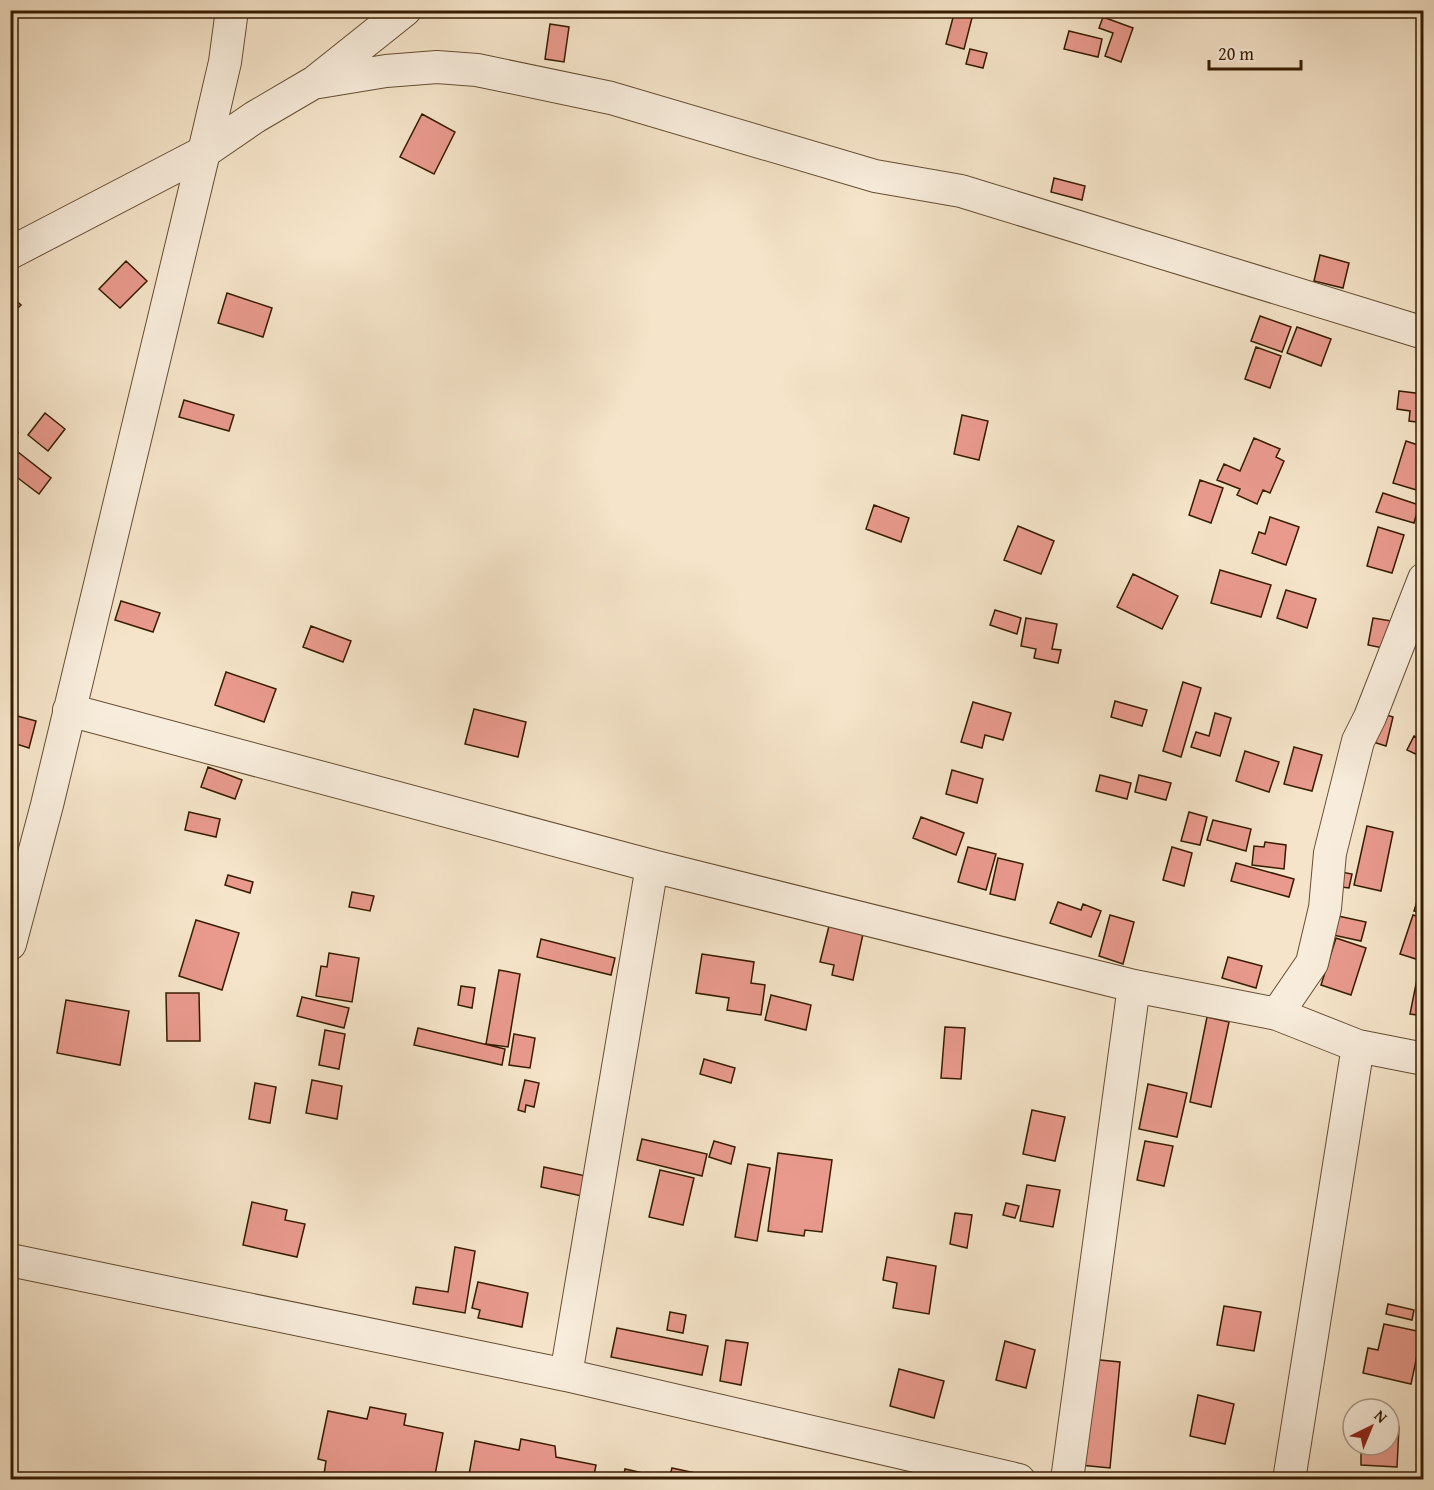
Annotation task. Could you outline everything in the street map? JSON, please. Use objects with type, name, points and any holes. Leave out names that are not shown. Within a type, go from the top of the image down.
[{"type":"street","points":[[10,944],[47,805],[204,152],[225,62],[232,10]]},
{"type":"street","points":[[10,253],[204,152],[255,117],[313,83],[405,10]]},
{"type":"street","points":[[313,83],[386,71],[437,67],[477,70],[611,98],[874,176],[961,191],[1424,333]]},
{"type":"street","points":[[1277,1014],[1312,963],[1325,908],[1330,853],[1358,741],[1374,707],[1424,579]]},
{"type":"street","points":[[69,710],[652,866],[1134,986],[1277,1014],[1358,1046],[1424,1059]]},
{"type":"street","points":[[566,1375],[652,866]]},
{"type":"street","points":[[1067,1479],[1134,986]]},
{"type":"street","points":[[1289,1479],[1358,1046]]},
{"type":"street","points":[[10,1260],[566,1375],[1019,1479]]},
{"type":"building","points":[[552,10],[568,10],[569,15],[553,17]]},
{"type":"building","points":[[955,10],[974,10],[964,49],[946,44]]},
{"type":"building","points":[[1103,17],[1133,28],[1121,62],[1105,56],[1113,33],[1099,28]]},
{"type":"building","points":[[550,24],[569,27],[564,62],[545,59]]},
{"type":"building","points":[[1069,31],[1102,39],[1098,57],[1064,49]]},
{"type":"building","points":[[970,49],[987,53],[983,68],[966,64]]},
{"type":"building","points":[[422,114],[455,132],[434,174],[400,157]]},
{"type":"building","points":[[1054,178],[1085,186],[1082,200],[1051,192]]},
{"type":"building","points":[[1320,255],[1349,263],[1343,288],[1314,281]]},
{"type":"building","points":[[126,261],[147,281],[120,308],[99,289]]},
{"type":"building","points":[[227,293],[272,308],[263,337],[218,323]]},
{"type":"building","points":[[10,295],[21,305],[10,315]]},
{"type":"building","points":[[1260,316],[1291,327],[1282,352],[1251,341]]},
{"type":"building","points":[[1297,327],[1331,339],[1321,366],[1287,353]]},
{"type":"building","points":[[1256,347],[1281,356],[1270,388],[1245,379]]},
{"type":"building","points":[[1399,391],[1423,394],[1421,406],[1424,406],[1424,423],[1409,421],[1410,411],[1397,409]]},
{"type":"building","points":[[184,400],[234,415],[229,431],[179,417]]},
{"type":"building","points":[[45,413],[65,429],[48,451],[28,435]]},
{"type":"building","points":[[962,415],[988,421],[979,460],[954,454]]},
{"type":"building","points":[[10,420],[18,433],[10,437]]},
{"type":"building","points":[[1254,438],[1280,449],[1276,457],[1284,461],[1270,493],[1263,490],[1257,504],[1237,495],[1240,489],[1217,480],[1224,464],[1240,471]]},
{"type":"building","points":[[1406,441],[1424,447],[1424,480],[1420,491],[1393,483]]},
{"type":"building","points":[[18,452],[51,478],[39,494],[10,472],[10,462]]},
{"type":"building","points":[[1200,480],[1223,488],[1211,523],[1189,515]]},
{"type":"building","points":[[1383,493],[1419,505],[1414,523],[1376,512]]},
{"type":"building","points":[[874,505],[909,518],[901,542],[866,529]]},
{"type":"building","points":[[1270,517],[1299,527],[1286,565],[1252,553],[1259,532],[1265,534]]},
{"type":"building","points":[[1018,526],[1054,541],[1041,574],[1004,560]]},
{"type":"building","points":[[1378,527],[1404,535],[1392,573],[1367,566]]},
{"type":"building","points":[[1220,570],[1271,585],[1261,617],[1211,603]]},
{"type":"building","points":[[1133,574],[1178,596],[1162,629],[1117,607]]},
{"type":"building","points":[[1286,590],[1316,599],[1307,628],[1277,618]]},
{"type":"building","points":[[121,601],[160,613],[153,632],[115,620]]},
{"type":"building","points":[[995,610],[1021,618],[1017,634],[990,625]]},
{"type":"building","points":[[1026,618],[1057,624],[1052,649],[1061,650],[1058,663],[1034,658],[1036,649],[1021,646]]},
{"type":"building","points":[[1373,618],[1398,622],[1393,650],[1368,645]]},
{"type":"building","points":[[311,626],[351,641],[343,662],[303,647]]},
{"type":"building","points":[[226,672],[276,689],[264,722],[215,705]]},
{"type":"building","points":[[1183,682],[1201,688],[1181,757],[1163,751]]},
{"type":"building","points":[[1115,701],[1147,710],[1142,726],[1111,717]]},
{"type":"building","points":[[973,702],[1011,713],[1003,740],[985,735],[982,748],[961,742]]},
{"type":"building","points":[[474,709],[526,722],[518,757],[465,744]]},
{"type":"building","points":[[1215,713],[1231,718],[1220,756],[1191,747],[1196,732],[1209,736]]},
{"type":"building","points":[[1380,713],[1393,717],[1386,746],[1373,742]]},
{"type":"building","points":[[10,714],[36,721],[29,748],[10,742]]},
{"type":"building","points":[[1414,736],[1424,741],[1424,758],[1407,750]]},
{"type":"building","points":[[1294,747],[1322,755],[1312,791],[1284,784]]},
{"type":"building","points":[[1245,751],[1279,762],[1269,792],[1236,781]]},
{"type":"building","points":[[208,767],[242,780],[235,799],[201,787]]},
{"type":"building","points":[[952,770],[983,779],[977,803],[946,794]]},
{"type":"building","points":[[1100,775],[1131,783],[1127,799],[1096,791]]},
{"type":"building","points":[[1139,775],[1171,783],[1166,800],[1135,792]]},
{"type":"building","points":[[189,812],[220,819],[216,837],[185,830]]},
{"type":"building","points":[[1189,812],[1207,817],[1200,845],[1181,841]]},
{"type":"building","points":[[921,817],[964,833],[956,855],[913,838]]},
{"type":"building","points":[[1213,820],[1251,829],[1246,851],[1207,840]]},
{"type":"building","points":[[1367,826],[1393,832],[1381,891],[1354,885]]},
{"type":"building","points":[[1265,842],[1286,845],[1284,869],[1252,865],[1254,846],[1264,847]]},
{"type":"building","points":[[968,847],[996,854],[986,890],[958,882]]},
{"type":"building","points":[[1172,847],[1192,853],[1184,886],[1163,880]]},
{"type":"building","points":[[998,858],[1023,864],[1015,900],[990,894]]},
{"type":"building","points":[[1236,863],[1294,879],[1289,897],[1231,881]]},
{"type":"building","points":[[1336,871],[1352,874],[1349,888],[1334,886]]},
{"type":"building","points":[[228,875],[253,882],[250,893],[225,885]]},
{"type":"building","points":[[1422,886],[1424,887],[1424,914],[1414,911]]},
{"type":"building","points":[[352,892],[374,896],[370,911],[349,907]]},
{"type":"building","points":[[1058,902],[1081,910],[1083,904],[1101,911],[1091,937],[1050,923]]},
{"type":"building","points":[[1110,915],[1134,922],[1123,964],[1099,956]]},
{"type":"building","points":[[1413,915],[1424,918],[1424,946],[1419,960],[1400,954]]},
{"type":"building","points":[[1338,916],[1366,922],[1361,941],[1333,935]]},
{"type":"building","points":[[196,920],[239,933],[222,990],[179,976]]},
{"type":"building","points":[[829,926],[863,934],[853,980],[832,975],[834,965],[820,962]]},
{"type":"building","points":[[1336,938],[1366,948],[1351,995],[1321,985]]},
{"type":"building","points":[[541,939],[615,958],[611,975],[537,957]]},
{"type":"building","points":[[329,953],[359,958],[352,1002],[316,996],[321,966],[327,967]]},
{"type":"building","points":[[702,954],[754,962],[751,983],[765,985],[761,1015],[727,1010],[729,998],[696,993]]},
{"type":"building","points":[[1228,957],[1262,966],[1256,988],[1222,978]]},
{"type":"building","points":[[499,970],[520,974],[508,1047],[486,1044]]},
{"type":"building","points":[[1417,979],[1424,980],[1424,1016],[1410,1014]]},
{"type":"building","points":[[461,986],[475,988],[472,1008],[458,1005]]},
{"type":"building","points":[[166,993],[199,993],[200,1041],[167,1041]]},
{"type":"building","points":[[771,995],[811,1005],[806,1030],[765,1020]]},
{"type":"building","points":[[302,997],[349,1008],[344,1028],[297,1016]]},
{"type":"building","points":[[66,1000],[129,1011],[120,1065],[57,1053]]},
{"type":"building","points":[[1207,1017],[1229,1022],[1211,1107],[1190,1102]]},
{"type":"building","points":[[945,1027],[965,1028],[961,1079],[941,1078]]},
{"type":"building","points":[[418,1028],[505,1049],[502,1065],[414,1045]]},
{"type":"building","points":[[325,1030],[345,1034],[339,1069],[319,1065]]},
{"type":"building","points":[[514,1034],[535,1038],[530,1068],[509,1065]]},
{"type":"building","points":[[704,1059],[735,1068],[731,1083],[700,1074]]},
{"type":"building","points":[[312,1080],[342,1086],[337,1119],[306,1113]]},
{"type":"building","points":[[525,1080],[539,1083],[534,1107],[526,1105],[525,1112],[518,1110]]},
{"type":"building","points":[[255,1083],[276,1087],[270,1123],[249,1119]]},
{"type":"building","points":[[1148,1084],[1187,1093],[1177,1137],[1139,1129]]},
{"type":"building","points":[[1424,1094],[1424,1120],[1418,1119]]},
{"type":"building","points":[[1032,1110],[1065,1117],[1055,1161],[1023,1154]]},
{"type":"building","points":[[642,1139],[707,1154],[702,1176],[637,1160]]},
{"type":"building","points":[[714,1141],[735,1147],[731,1164],[709,1157]]},
{"type":"building","points":[[1145,1141],[1173,1146],[1164,1186],[1137,1180]]},
{"type":"building","points":[[778,1153],[832,1160],[822,1232],[805,1230],[804,1236],[768,1231]]},
{"type":"building","points":[[748,1164],[770,1168],[757,1241],[735,1237]]},
{"type":"building","points":[[544,1167],[586,1176],[582,1196],[541,1187]]},
{"type":"building","points":[[660,1170],[694,1178],[683,1225],[649,1217]]},
{"type":"building","points":[[1027,1185],[1060,1190],[1053,1227],[1020,1221]]},
{"type":"building","points":[[252,1202],[287,1210],[285,1220],[305,1224],[297,1257],[243,1245]]},
{"type":"building","points":[[1006,1203],[1019,1206],[1015,1218],[1003,1215]]},
{"type":"building","points":[[955,1213],[972,1215],[967,1248],[950,1244]]},
{"type":"building","points":[[455,1247],[475,1251],[465,1313],[413,1304],[416,1287],[448,1292]]},
{"type":"building","points":[[887,1257],[936,1266],[929,1314],[893,1308],[897,1283],[883,1280]]},
{"type":"building","points":[[478,1282],[528,1293],[522,1327],[478,1318],[480,1310],[472,1308]]},
{"type":"building","points":[[1388,1304],[1414,1310],[1412,1320],[1386,1314]]},
{"type":"building","points":[[1224,1306],[1261,1312],[1254,1351],[1217,1345]]},
{"type":"building","points":[[670,1312],[686,1315],[683,1333],[667,1330]]},
{"type":"building","points":[[1384,1324],[1422,1332],[1411,1384],[1363,1373],[1368,1348],[1378,1350]]},
{"type":"building","points":[[617,1328],[708,1346],[702,1375],[611,1357]]},
{"type":"building","points":[[726,1340],[748,1343],[741,1385],[720,1381]]},
{"type":"building","points":[[1005,1341],[1035,1350],[1026,1388],[996,1380]]},
{"type":"building","points":[[1090,1359],[1120,1362],[1110,1468],[1080,1465]]},
{"type":"building","points":[[899,1369],[944,1381],[934,1418],[890,1406]]},
{"type":"building","points":[[1198,1395],[1234,1404],[1225,1444],[1190,1436]]},
{"type":"building","points":[[370,1407],[406,1414],[404,1425],[443,1433],[434,1480],[347,1480],[324,1474],[326,1461],[318,1459],[328,1411],[367,1419]]},
{"type":"building","points":[[521,1439],[555,1446],[556,1457],[596,1465],[593,1480],[468,1480],[475,1441],[519,1450]]},
{"type":"building","points":[[1361,1457],[1398,1457],[1397,1467],[1361,1465]]},
{"type":"building","points":[[672,1468],[705,1475],[705,1480],[623,1480],[625,1469],[669,1479]]}]
